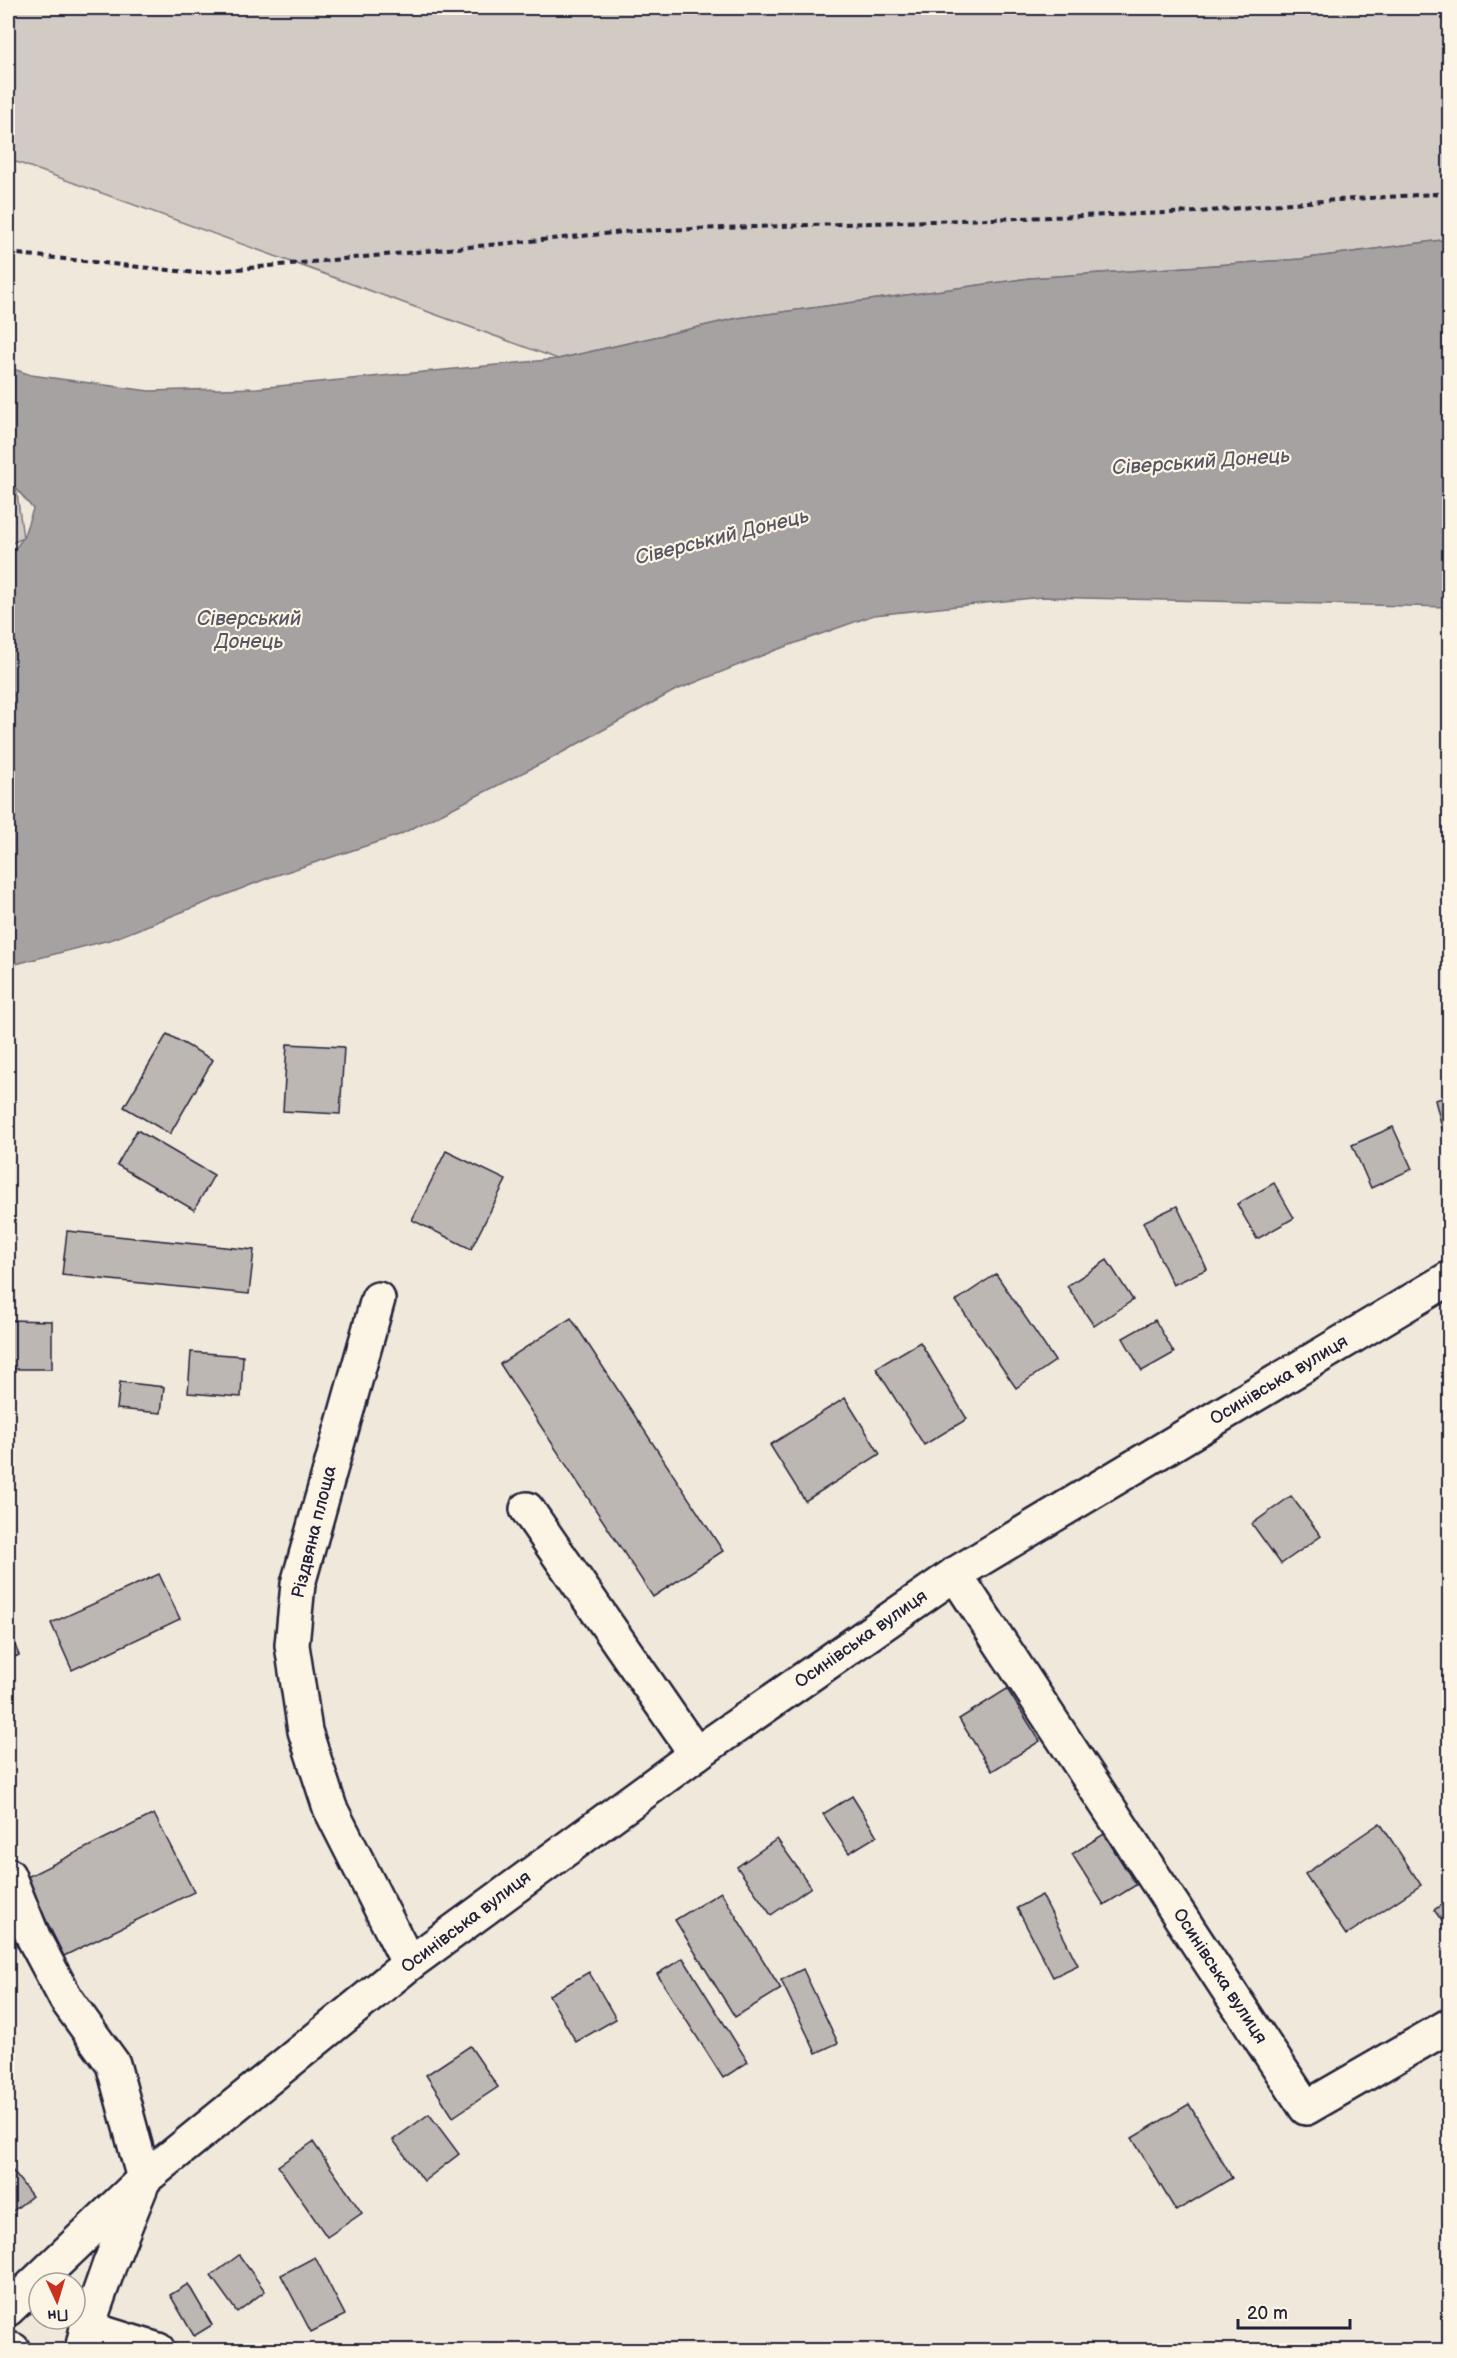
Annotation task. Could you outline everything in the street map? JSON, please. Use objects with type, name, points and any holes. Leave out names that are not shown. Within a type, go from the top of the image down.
[{"type":"street","name":"Осинівська вулиця","points":[[8,2309],[144,2179],[409,1964],[696,1754],[955,1574],[1449,1278]]},
{"type":"street","name":"Різдвяна площа","points":[[378,1299],[298,1584],[292,1645],[305,1731],[330,1808],[409,1964]]},
{"type":"street","points":[[527,1509],[696,1754]]},
{"type":"street","name":"Осинівська вулиця","points":[[955,1574],[1306,2108],[1449,2025]]},
{"type":"street","points":[[8,1875],[34,1939],[66,1999],[113,2064],[144,2179],[85,2339],[158,2350]]},
{"type":"street","points":[[8,2350],[13,2350]]},
{"type":"path","points":[[8,253],[197,273],[634,231],[1199,212],[1292,203],[1449,193]]},
{"type":"shaded area","points":[[8,8],[1449,8],[1449,239],[1301,259],[1030,278],[738,318],[558,359],[8,159]]},
{"type":"shaded area","points":[[8,473],[16,486],[23,538],[8,545]]},
{"type":"water","name":"Сіверський Донець","points":[[1449,239],[1449,607],[1042,597],[874,615],[776,650],[674,691],[552,758],[399,835],[271,877],[113,939],[8,966],[8,558],[23,538],[33,509],[8,478],[8,367],[31,375],[149,391],[257,388],[558,359],[738,318],[1030,278],[1301,259]]},
{"type":"building","points":[[167,1034],[213,1060],[170,1134],[124,1107]]},
{"type":"building","points":[[287,1044],[344,1047],[340,1114],[283,1111]]},
{"type":"building","points":[[1450,1096],[1450,1155],[1449,1155],[1435,1100]]},
{"type":"building","points":[[1393,1127],[1412,1169],[1371,1188],[1352,1145]]},
{"type":"building","points":[[137,1130],[214,1175],[194,1210],[117,1165]]},
{"type":"building","points":[[446,1151],[506,1180],[471,1249],[412,1220]]},
{"type":"building","points":[[1274,1183],[1294,1218],[1257,1239],[1237,1204]]},
{"type":"building","points":[[1177,1206],[1207,1269],[1173,1285],[1143,1222]]},
{"type":"building","points":[[67,1231],[254,1250],[249,1294],[62,1275]]},
{"type":"building","points":[[1107,1260],[1133,1300],[1094,1326],[1067,1286]]},
{"type":"building","points":[[996,1274],[1055,1361],[1016,1388],[956,1301]]},
{"type":"building","points":[[571,1318],[723,1551],[653,1597],[500,1364]]},
{"type":"building","points":[[8,1320],[52,1321],[52,1369],[8,1369]]},
{"type":"building","points":[[1155,1320],[1174,1353],[1142,1371],[1123,1338]]},
{"type":"building","points":[[920,1342],[967,1419],[924,1445],[876,1368]]},
{"type":"building","points":[[191,1352],[243,1356],[241,1397],[188,1393]]},
{"type":"building","points":[[120,1382],[164,1387],[161,1413],[117,1409]]},
{"type":"building","points":[[845,1398],[880,1454],[805,1501],[770,1445]]},
{"type":"building","points":[[1291,1496],[1321,1536],[1281,1564],[1252,1524]]},
{"type":"building","points":[[159,1574],[180,1619],[72,1670],[51,1623]]},
{"type":"building","points":[[8,1629],[19,1655],[8,1660]]},
{"type":"building","points":[[1007,1689],[1040,1741],[992,1771],[959,1719]]},
{"type":"building","points":[[852,1796],[877,1836],[849,1853],[823,1814]]},
{"type":"building","points":[[154,1814],[194,1892],[64,1956],[25,1878]]},
{"type":"building","points":[[1380,1823],[1421,1885],[1346,1935],[1305,1874]]},
{"type":"building","points":[[1104,1834],[1136,1885],[1104,1905],[1072,1854]]},
{"type":"building","points":[[777,1839],[811,1887],[771,1915],[737,1867]]},
{"type":"building","points":[[721,1892],[781,1989],[735,2017],[675,1920]]},
{"type":"building","points":[[1042,1895],[1078,1965],[1053,1977],[1017,1908]]},
{"type":"building","points":[[1450,1899],[1450,1932],[1434,1910]]},
{"type":"building","points":[[683,1958],[748,2062],[723,2078],[657,1974]]},
{"type":"building","points":[[803,1969],[838,2043],[816,2053],[781,1980]]},
{"type":"building","points":[[589,1972],[616,2019],[576,2042],[549,1995]]},
{"type":"building","points":[[470,2046],[498,2087],[453,2117],[426,2075]]},
{"type":"building","points":[[1189,2104],[1232,2178],[1176,2211],[1132,2138]]},
{"type":"building","points":[[429,2114],[459,2154],[424,2181],[393,2140]]},
{"type":"building","points":[[313,2142],[362,2213],[327,2237],[278,2166]]},
{"type":"building","points":[[8,2165],[32,2196],[8,2215]]},
{"type":"building","points":[[239,2255],[265,2291],[237,2312],[211,2276]]},
{"type":"building","points":[[315,2257],[345,2315],[311,2332],[281,2275]]},
{"type":"building","points":[[188,2284],[212,2325],[194,2336],[170,2295]]}]
